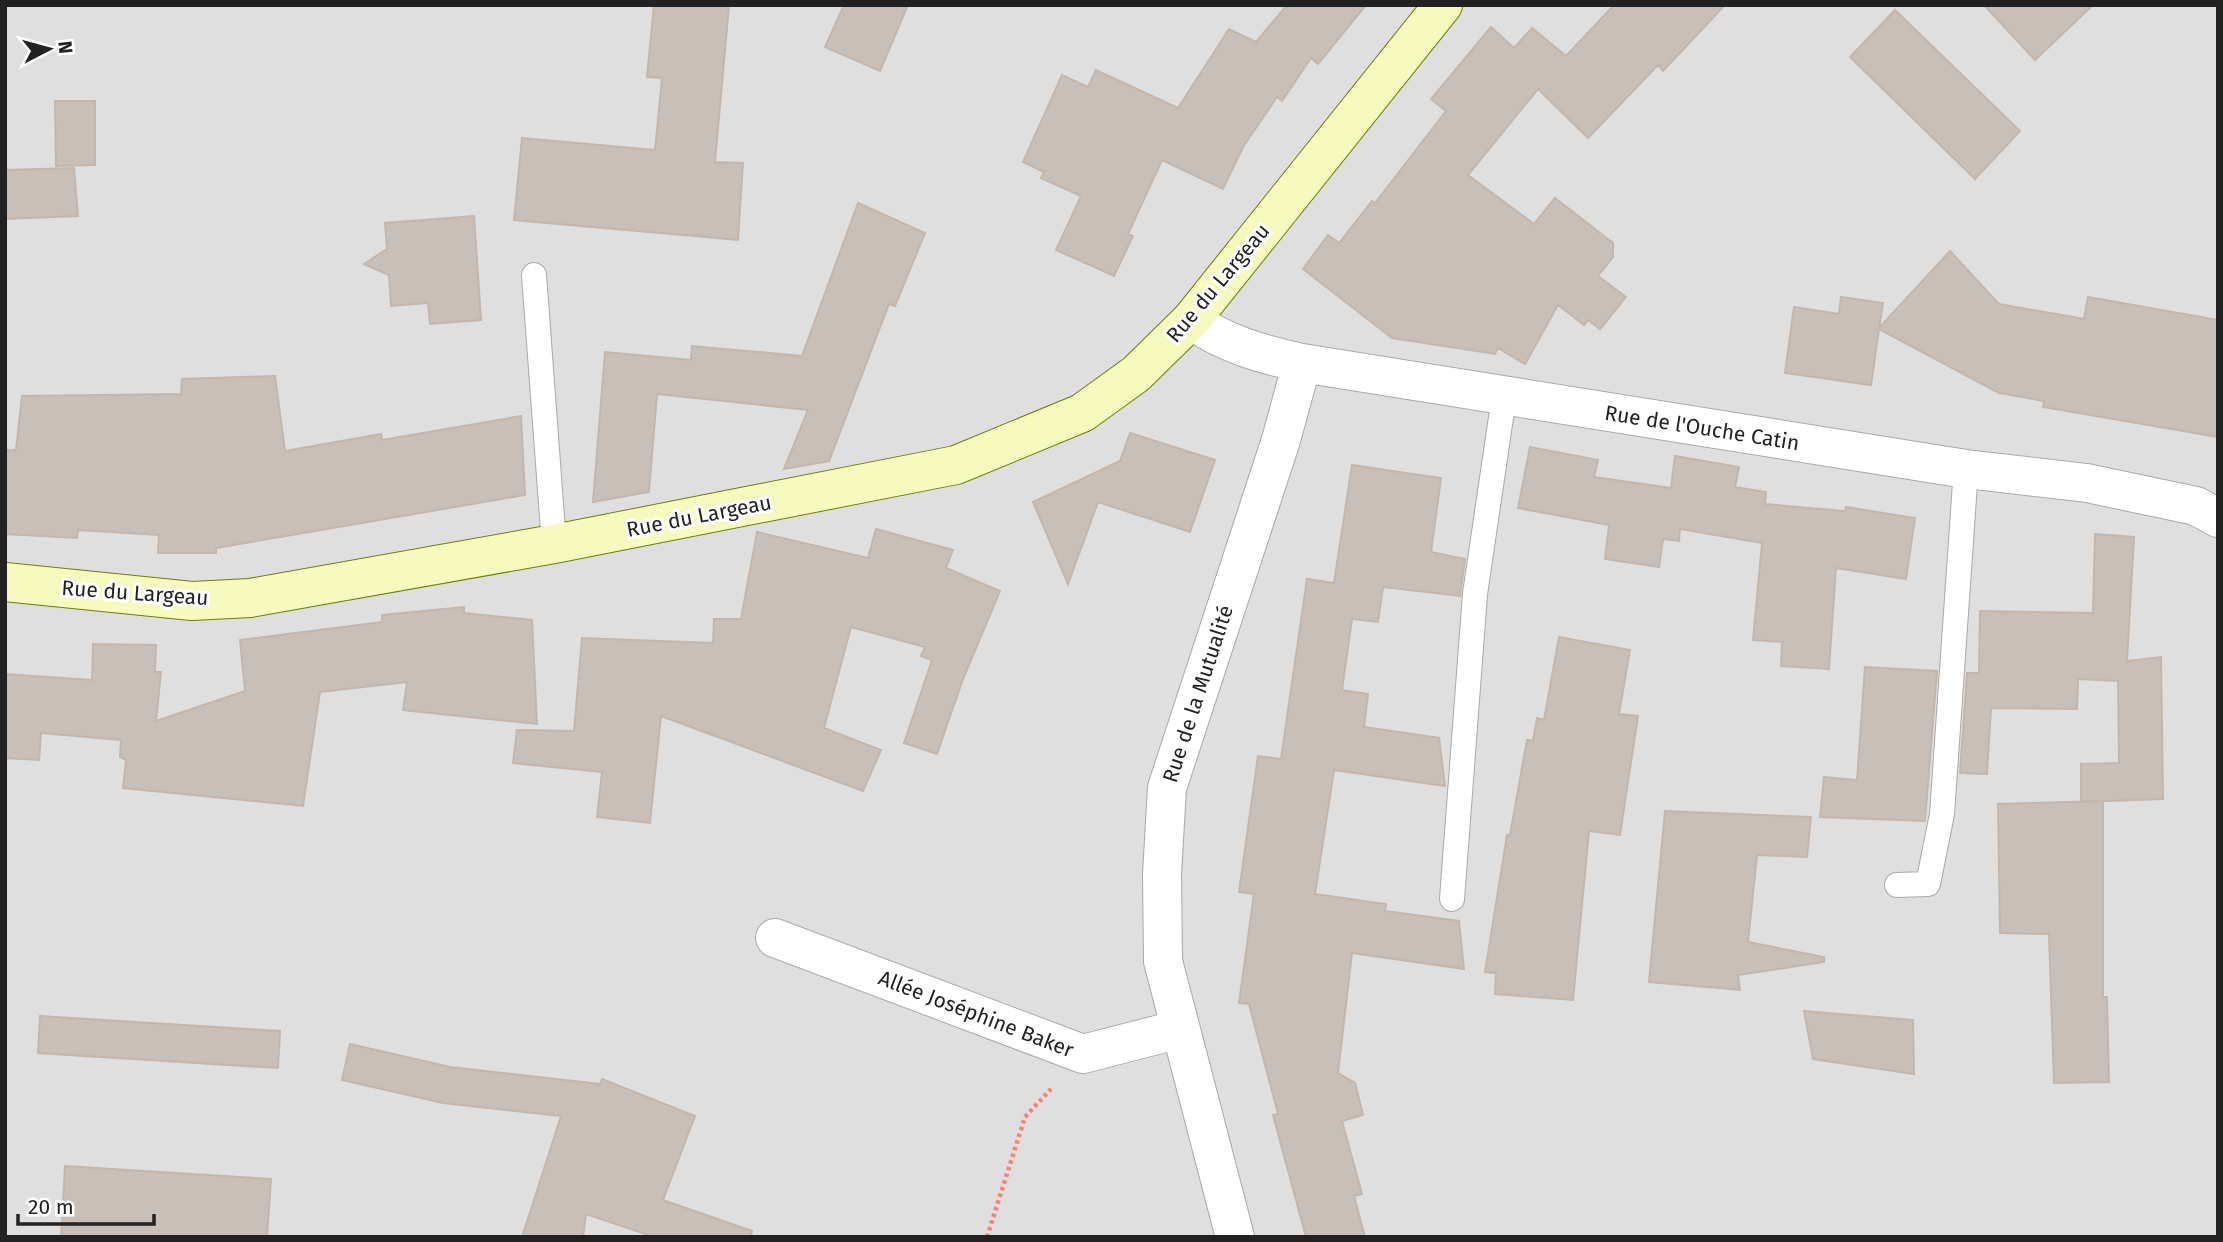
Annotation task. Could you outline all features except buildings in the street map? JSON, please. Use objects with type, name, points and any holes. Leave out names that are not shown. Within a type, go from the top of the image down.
[{"type":"street","name":"Rue du Largeau","points":[[5,582],[192,601],[250,598],[554,544],[956,465],[1082,413],[1136,374],[1191,320],[1443,5]]},
{"type":"street","name":"Rue de l'Ouche Catin","points":[[1191,320],[1224,340],[1256,352],[1302,363],[1966,469],[2087,483],[2196,506],[2218,518]]},
{"type":"street","name":"Rue de la Mutualité","points":[[1235,1237],[1163,961],[1162,874],[1167,788],[1281,440],[1302,363]]},
{"type":"street","name":"Allée Joséphine Baker","points":[[775,938],[1083,1054],[1180,1028]]},
{"type":"lane","points":[[534,275],[554,544]]},
{"type":"lane","points":[[1452,899],[1475,594],[1504,397]]},
{"type":"lane","points":[[1897,885],[1928,884],[1942,814],[1966,469]]},
{"type":"path","points":[[988,1237],[1025,1117],[1083,1054]]},
{"type":"shaded area","points":[[5,5],[2218,5],[2218,1237],[5,1237]]}]
